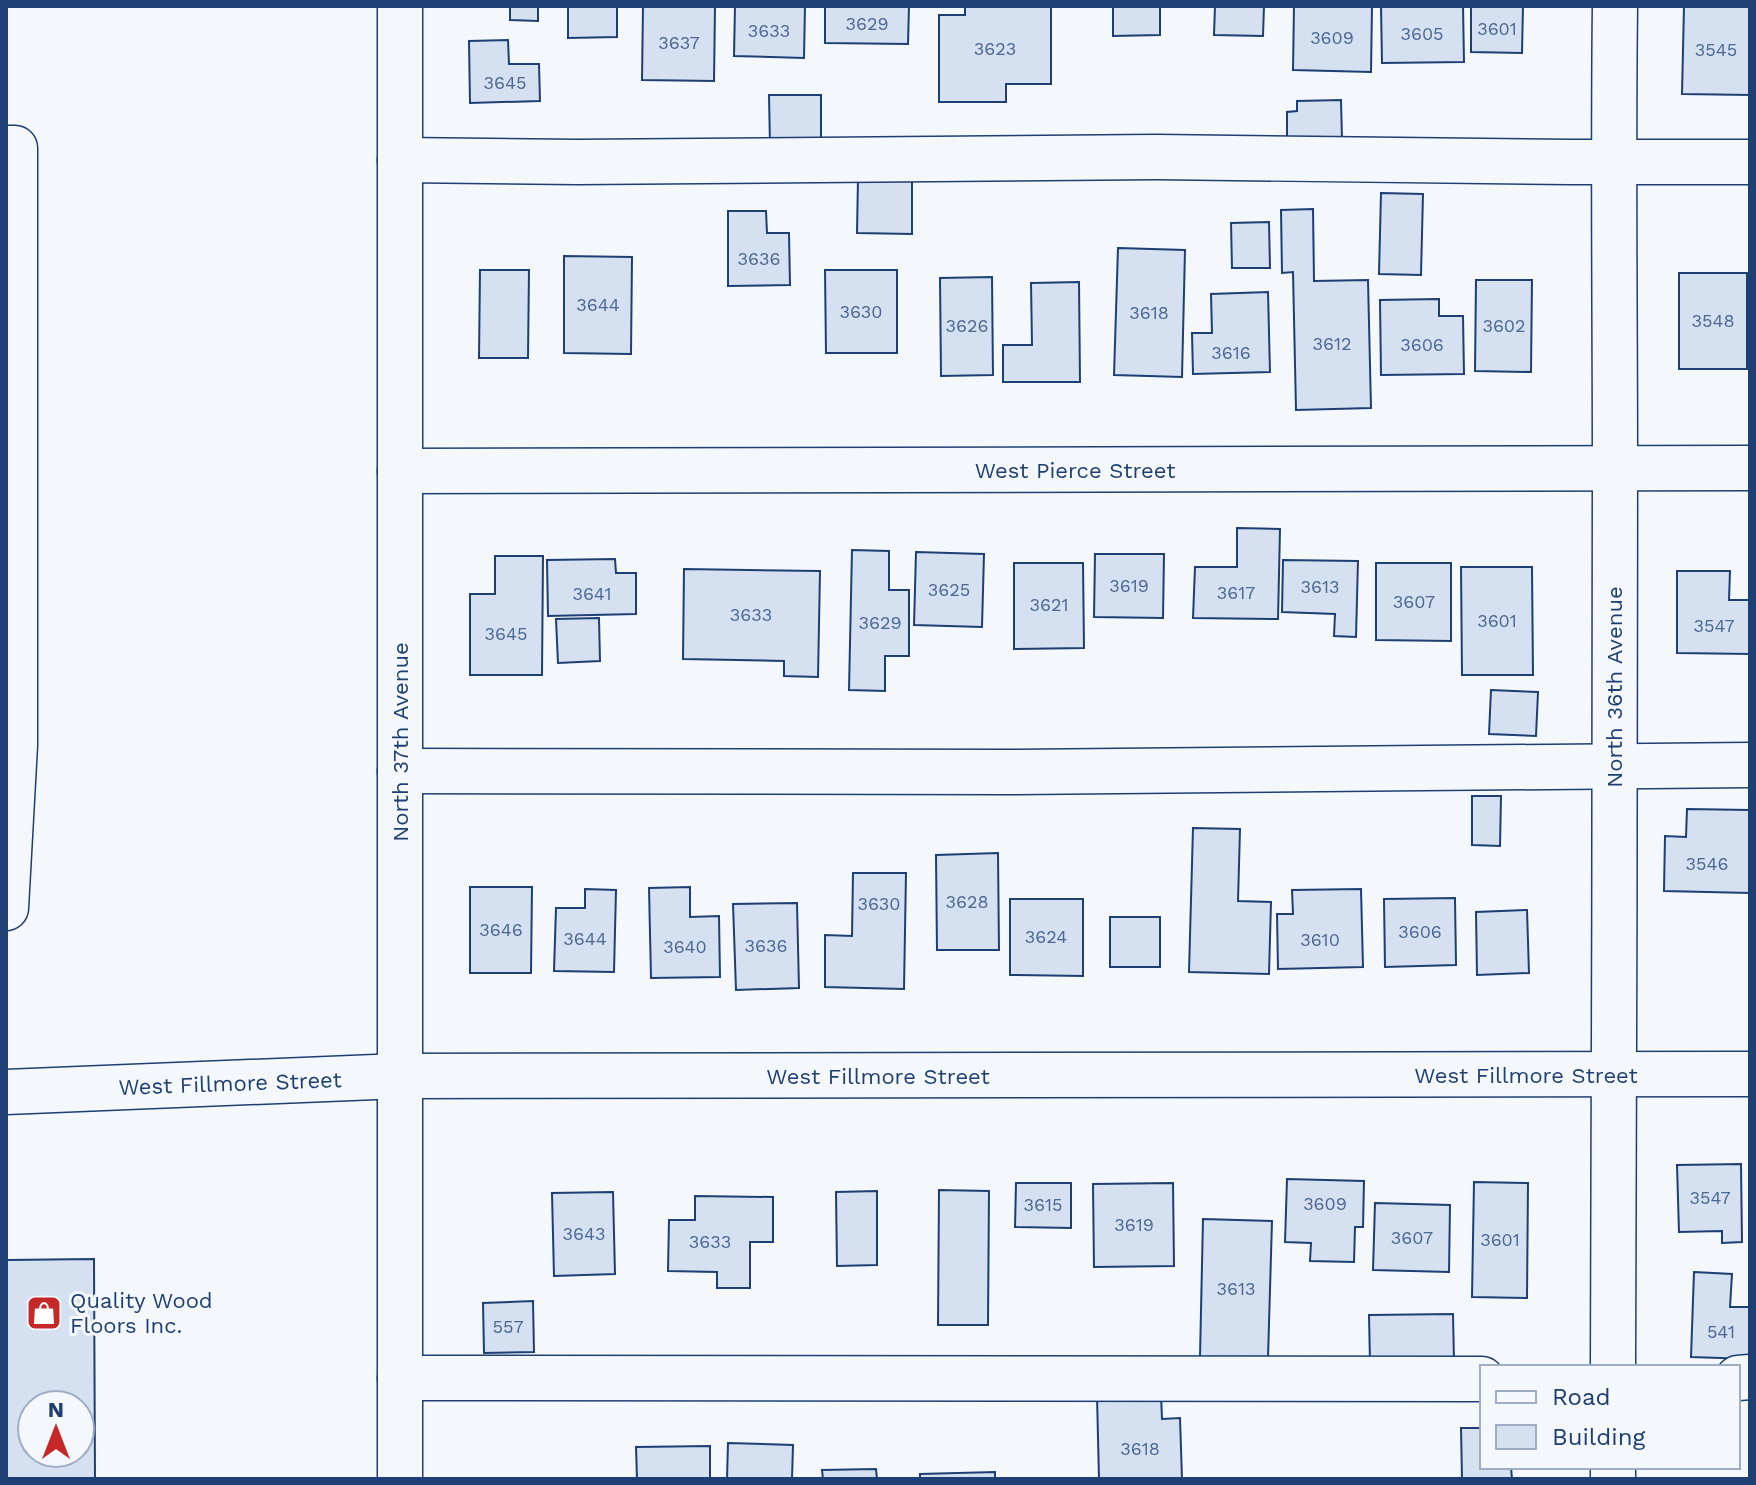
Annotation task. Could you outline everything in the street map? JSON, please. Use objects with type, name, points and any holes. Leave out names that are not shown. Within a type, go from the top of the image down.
[{"type":"street","name":"North 37th Avenue","points":[[400,6],[400,1479]]},
{"type":"street","name":"North 36th Avenue","points":[[1613,1365],[1615,6]]},
{"type":"street","points":[[6,908],[10,745],[10,148]]},
{"type":"street","points":[[400,160],[577,162],[1156,157],[1750,162]]},
{"type":"street","name":"West Pierce Street","points":[[400,471],[1750,468]]},
{"type":"street","points":[[400,771],[1007,772],[1750,765]]},
{"type":"street","name":"West Fillmore Street","points":[[6,1092],[400,1076],[1750,1074]]},
{"type":"street","points":[[400,1378],[1480,1379]]},
{"type":"building","points":[[510,6],[538,6],[538,21],[510,20]]},
{"type":"building","points":[[568,6],[617,6],[617,37],[568,38]]},
{"type":"building","points":[[643,6],[715,6],[714,81],[642,80]]},
{"type":"building","points":[[735,6],[805,6],[804,58],[734,56]]},
{"type":"building","points":[[825,6],[909,6],[908,44],[825,43]]},
{"type":"building","points":[[965,6],[1051,6],[1051,84],[1006,84],[1006,102],[939,102],[939,15],[965,15]]},
{"type":"building","points":[[1113,6],[1160,6],[1160,35],[1113,36]]},
{"type":"building","points":[[1215,6],[1264,6],[1263,36],[1214,35]]},
{"type":"building","points":[[1294,6],[1372,6],[1371,72],[1293,70]]},
{"type":"building","points":[[1381,6],[1463,6],[1464,62],[1382,63]]},
{"type":"building","points":[[1471,6],[1523,6],[1522,53],[1471,52]]},
{"type":"building","points":[[1684,6],[1750,6],[1750,95],[1682,94]]},
{"type":"building","points":[[508,40],[509,64],[539,64],[540,101],[470,103],[469,41]]},
{"type":"building","points":[[769,95],[821,95],[821,146],[770,146]]},
{"type":"building","points":[[1341,100],[1342,139],[1287,140],[1287,112],[1297,111],[1297,101]]},
{"type":"building","points":[[858,178],[912,179],[912,234],[857,233]]},
{"type":"building","points":[[1381,193],[1423,194],[1421,275],[1379,274]]},
{"type":"building","points":[[1313,209],[1314,281],[1368,280],[1371,408],[1296,410],[1293,272],[1282,273],[1281,210]]},
{"type":"building","points":[[728,211],[766,211],[767,233],[789,233],[790,285],[728,286]]},
{"type":"building","points":[[1269,222],[1270,268],[1232,268],[1231,223]]},
{"type":"building","points":[[1118,248],[1185,250],[1182,377],[1114,375]]},
{"type":"building","points":[[564,256],[632,257],[631,354],[564,353]]},
{"type":"building","points":[[480,270],[529,270],[528,358],[479,358]]},
{"type":"building","points":[[825,270],[897,270],[897,353],[826,353]]},
{"type":"building","points":[[1679,273],[1747,273],[1747,369],[1679,369]]},
{"type":"building","points":[[992,277],[993,375],[941,376],[940,278]]},
{"type":"building","points":[[1476,280],[1532,280],[1531,372],[1475,371]]},
{"type":"building","points":[[1079,282],[1080,382],[1003,382],[1003,345],[1032,345],[1031,283]]},
{"type":"building","points":[[1268,292],[1270,372],[1193,374],[1192,333],[1212,333],[1211,294]]},
{"type":"building","points":[[1439,299],[1439,316],[1463,316],[1464,374],[1381,375],[1380,300]]},
{"type":"building","points":[[1237,528],[1280,529],[1278,619],[1193,618],[1195,567],[1237,567]]},
{"type":"building","points":[[852,550],[889,551],[889,590],[909,590],[909,656],[885,656],[885,691],[849,690]]},
{"type":"building","points":[[916,552],[984,554],[982,627],[914,625]]},
{"type":"building","points":[[1095,554],[1164,554],[1163,618],[1094,617]]},
{"type":"building","points":[[495,556],[543,556],[542,675],[470,675],[470,594],[495,594]]},
{"type":"building","points":[[615,559],[616,573],[636,573],[636,614],[548,616],[547,560]]},
{"type":"building","points":[[1283,560],[1358,561],[1356,637],[1334,636],[1335,614],[1282,612]]},
{"type":"building","points":[[1014,563],[1083,563],[1084,648],[1014,649]]},
{"type":"building","points":[[1376,563],[1451,563],[1451,641],[1376,640]]},
{"type":"building","points":[[1461,567],[1532,567],[1533,675],[1462,675]]},
{"type":"building","points":[[684,569],[820,571],[818,677],[784,676],[784,661],[683,659]]},
{"type":"building","points":[[1677,571],[1730,571],[1729,600],[1750,600],[1750,654],[1677,653]]},
{"type":"building","points":[[599,618],[600,661],[558,663],[556,619]]},
{"type":"building","points":[[1491,690],[1538,692],[1536,736],[1489,734]]},
{"type":"building","points":[[1472,796],[1501,796],[1500,846],[1472,845]]},
{"type":"building","points":[[1687,809],[1750,810],[1750,893],[1664,891],[1665,836],[1686,837]]},
{"type":"building","points":[[1193,828],[1240,829],[1238,901],[1271,902],[1269,974],[1189,972]]},
{"type":"building","points":[[998,853],[999,950],[937,950],[936,855]]},
{"type":"building","points":[[853,873],[906,873],[904,989],[825,987],[825,935],[852,936]]},
{"type":"building","points":[[470,887],[532,887],[531,973],[470,973]]},
{"type":"building","points":[[690,887],[690,917],[719,916],[720,977],[651,978],[649,888]]},
{"type":"building","points":[[585,889],[616,890],[614,972],[554,971],[556,908],[585,908]]},
{"type":"building","points":[[1361,889],[1363,967],[1278,969],[1277,914],[1293,914],[1292,890]]},
{"type":"building","points":[[1455,898],[1456,965],[1385,967],[1384,899]]},
{"type":"building","points":[[1010,899],[1083,899],[1083,976],[1010,975]]},
{"type":"building","points":[[797,903],[799,988],[736,990],[733,904]]},
{"type":"building","points":[[1527,910],[1529,973],[1477,975],[1476,912]]},
{"type":"building","points":[[1110,917],[1160,917],[1160,967],[1110,967]]},
{"type":"building","points":[[1741,1164],[1742,1242],[1722,1243],[1722,1231],[1679,1232],[1677,1165]]},
{"type":"building","points":[[1287,1179],[1364,1181],[1363,1227],[1355,1227],[1354,1262],[1310,1261],[1311,1243],[1285,1242]]},
{"type":"building","points":[[1474,1182],[1528,1183],[1527,1298],[1472,1297]]},
{"type":"building","points":[[1016,1183],[1071,1183],[1071,1228],[1015,1227]]},
{"type":"building","points":[[1173,1183],[1174,1266],[1094,1267],[1093,1184]]},
{"type":"building","points":[[939,1190],[989,1191],[988,1325],[938,1325]]},
{"type":"building","points":[[877,1191],[877,1265],[837,1266],[836,1192]]},
{"type":"building","points":[[613,1192],[615,1274],[554,1276],[552,1193]]},
{"type":"building","points":[[695,1196],[773,1197],[773,1242],[750,1242],[750,1288],[717,1288],[717,1272],[668,1271],[669,1220],[695,1220]]},
{"type":"building","points":[[1375,1203],[1450,1205],[1449,1272],[1373,1270]]},
{"type":"building","points":[[1203,1219],[1272,1221],[1268,1358],[1200,1357]]},
{"type":"building","points":[[94,1259],[95,1389],[16,1389],[16,1469],[95,1469],[95,1479],[6,1479],[6,1260]]},
{"type":"building","points":[[1694,1272],[1732,1274],[1730,1307],[1750,1307],[1750,1359],[1691,1357]]},
{"type":"building","points":[[533,1301],[534,1352],[484,1353],[483,1303]]},
{"type":"building","points":[[1453,1314],[1454,1360],[1370,1362],[1369,1315]]},
{"type":"building","points":[[1161,1394],[1162,1419],[1180,1418],[1182,1479],[1099,1479],[1097,1396]]},
{"type":"building","points":[[1461,1428],[1480,1428],[1480,1469],[1511,1469],[1512,1479],[1462,1479]]},
{"type":"building","points":[[728,1443],[793,1445],[792,1479],[727,1479]]},
{"type":"building","points":[[710,1446],[710,1479],[637,1479],[636,1447]]},
{"type":"building","points":[[876,1469],[877,1479],[823,1479],[822,1470]]},
{"type":"building","points":[[995,1472],[995,1479],[920,1479],[920,1474]]},
{"type":"place","name":"Quality Wood Floors Inc.","points":[[44,1313]]}]
